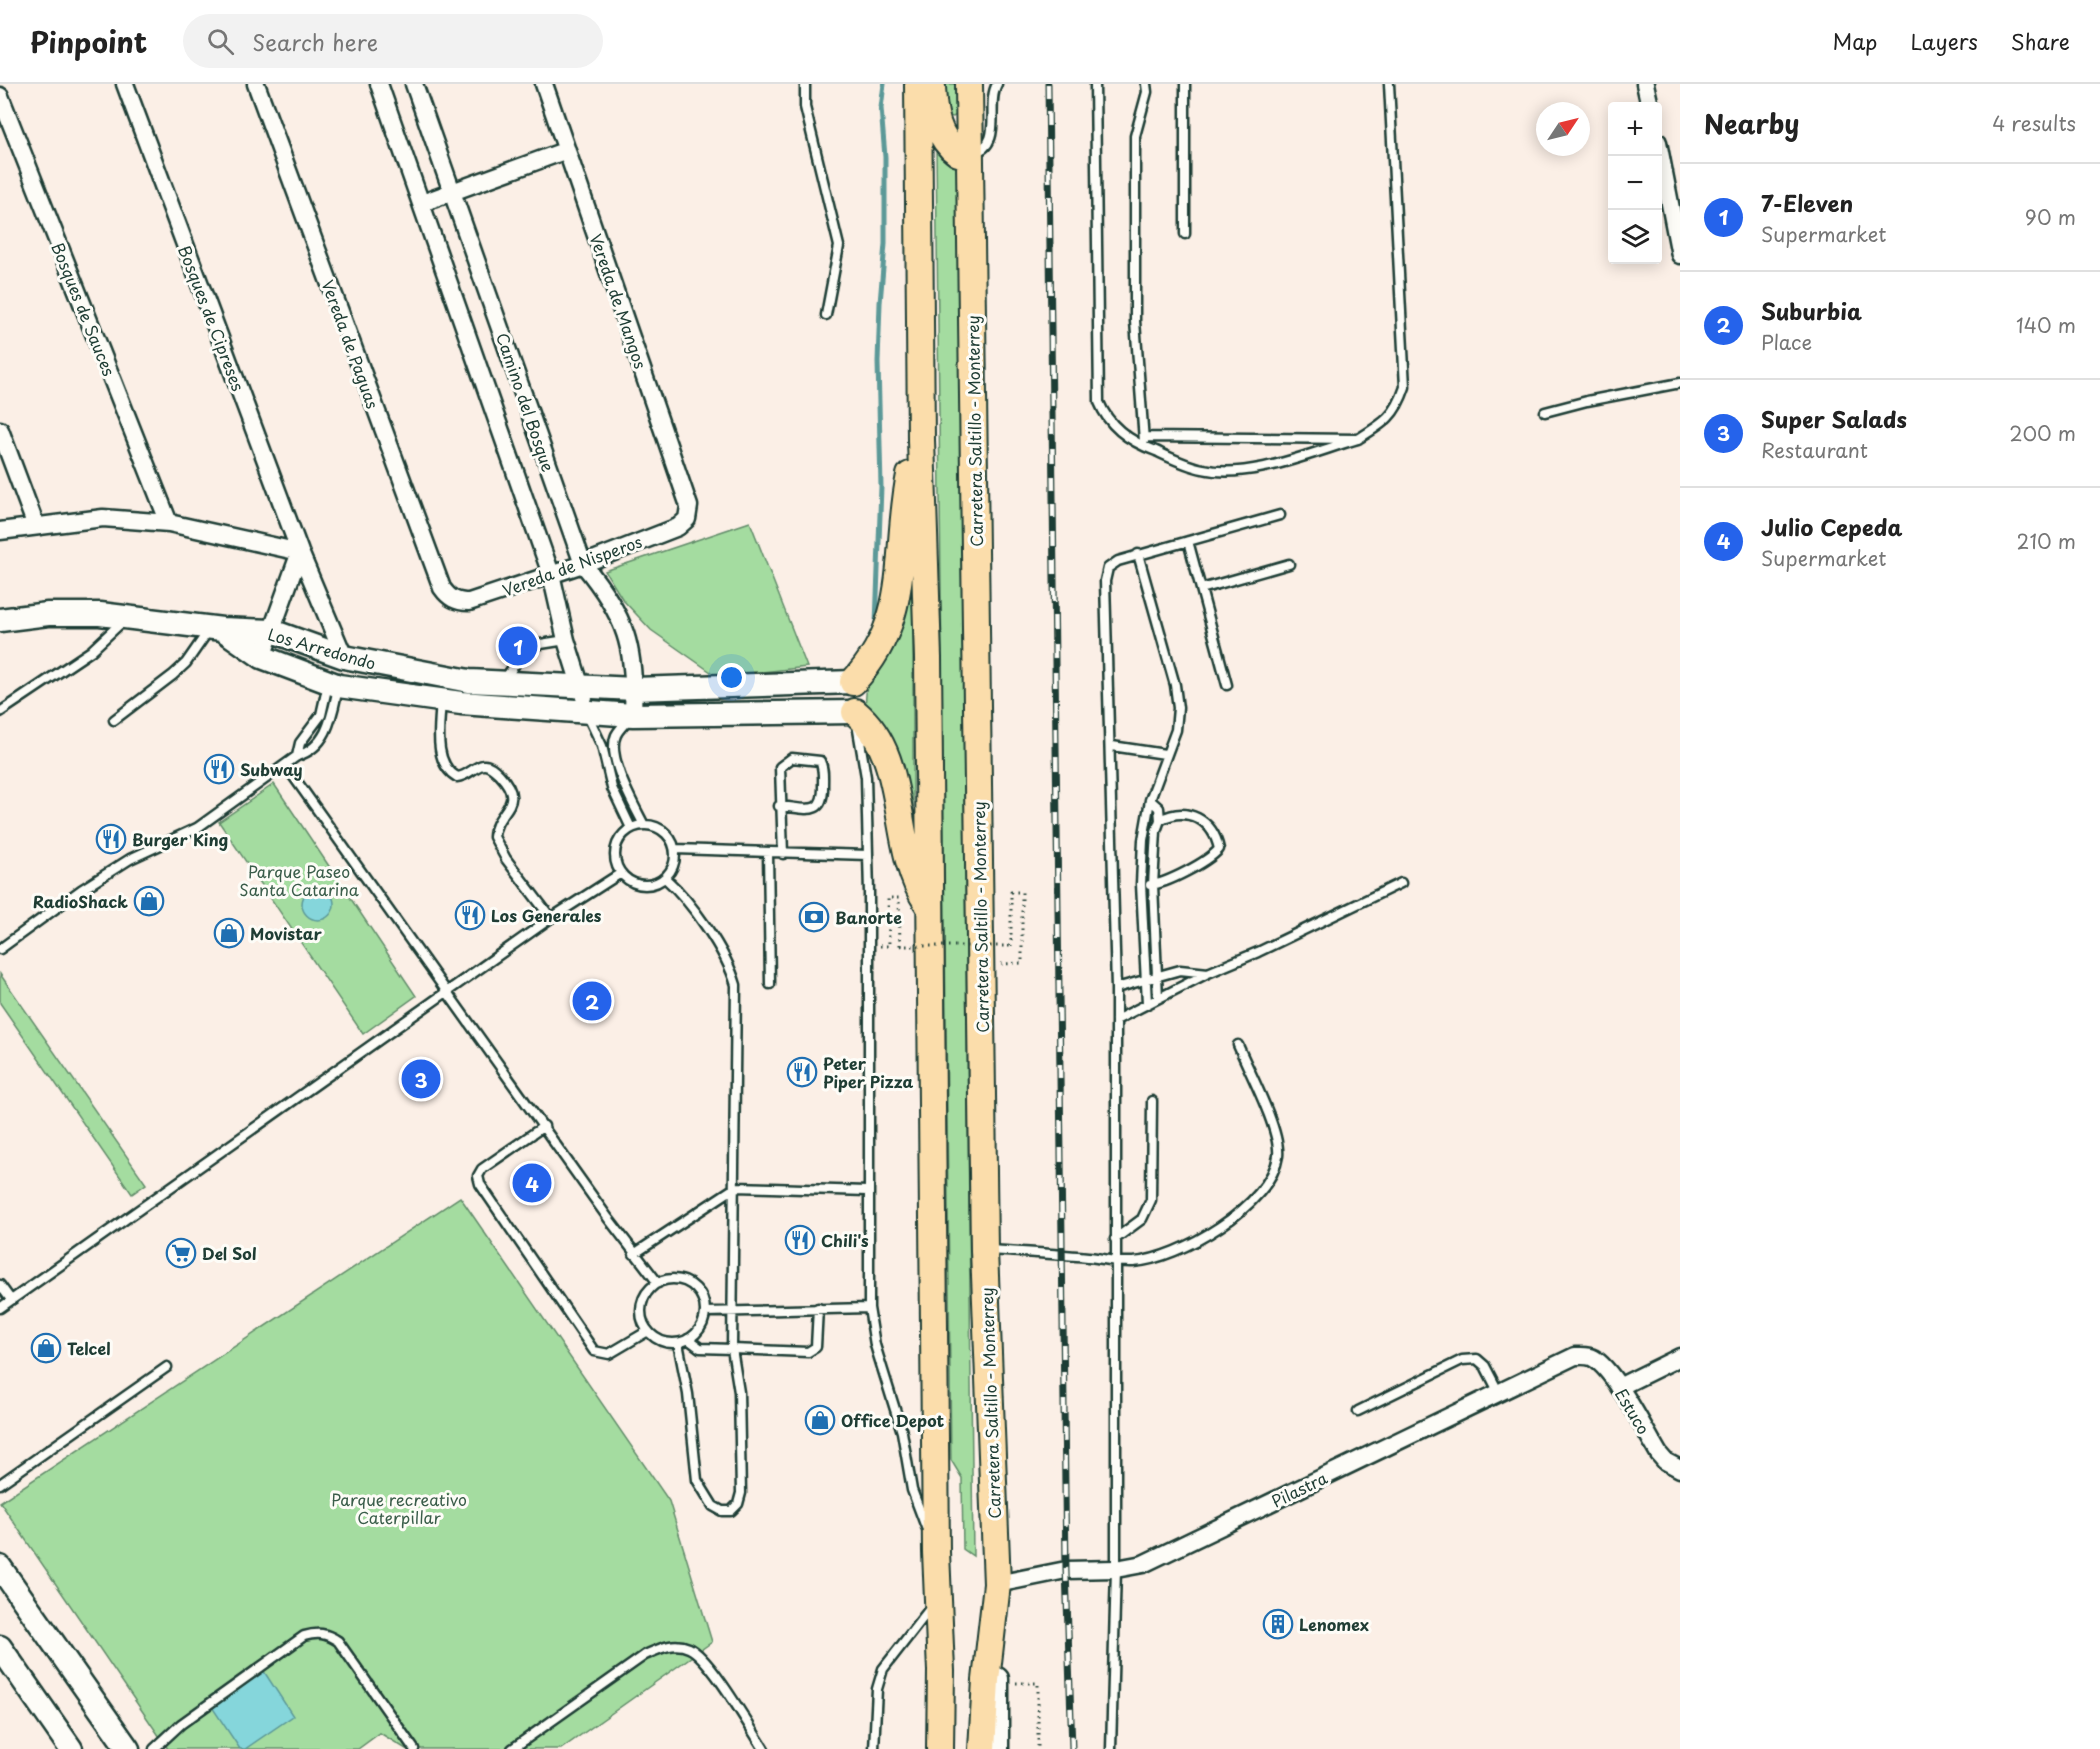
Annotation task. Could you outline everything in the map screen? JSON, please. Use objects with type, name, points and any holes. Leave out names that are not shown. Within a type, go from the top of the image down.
[{"type":"main road","points":[[918,84],[921,440],[928,658],[936,1552],[941,1671],[940,1749]]},
{"type":"main road","points":[[932,84],[932,106],[945,141],[958,153],[969,154]]},
{"type":"main road","name":"Carretera Saltillo - Monterrey","points":[[969,84],[984,1250],[997,1584],[990,1636],[982,1749]]},
{"type":"main road","points":[[921,440],[909,478],[900,541],[895,609],[884,641],[854,697],[878,735],[888,756],[910,865],[919,889],[931,909]]},
{"type":"street","name":"Bosques de Cipreses","points":[[125,84],[300,552],[344,657]]},
{"type":"street","name":"Vereda de Paguas","points":[[256,84],[442,588],[453,599]]},
{"type":"street","name":"Camino del Bosque","points":[[379,84],[551,574],[566,640],[583,688],[587,714]]},
{"type":"street","name":"Camino del Bosque","points":[[414,84],[583,564],[609,600],[625,629],[632,656],[633,715]]},
{"type":"street","name":"Vereda de Mangos","points":[[544,84],[689,506],[687,519]]},
{"type":"street","points":[[1645,84],[1649,102]]},
{"type":"street","name":"Bosques de Sauces","points":[[0,96],[169,523]]},
{"type":"street","points":[[422,203],[567,150]]},
{"type":"street","points":[[1661,156],[1680,255]]},
{"type":"street","points":[[0,430],[36,525]]},
{"type":"street","points":[[0,531],[103,518],[169,523],[300,552],[262,657]]},
{"type":"street","name":"Vereda de Nisperos","points":[[453,599],[469,602],[583,564],[678,526],[687,519]]},
{"type":"street","points":[[0,620],[48,614],[127,616],[217,628]]},
{"type":"street","name":"Los Arredondo","points":[[217,628],[272,631],[344,657],[410,672],[502,683],[854,697]]},
{"type":"street","name":"Los Arredondo","points":[[217,628],[262,657],[334,684],[441,700],[587,714],[633,715],[854,697]]},
{"type":"street","name":"Pilastra","points":[[997,1584],[1066,1570],[1116,1569],[1143,1564],[1575,1356],[1590,1356]]},
{"type":"street","name":"Estuco","points":[[1590,1356],[1600,1362],[1619,1387],[1659,1454],[1677,1468]]},
{"type":"street","points":[[1619,1387],[1680,1357]]},
{"type":"street","points":[[0,1567],[128,1749]]},
{"type":"street","points":[[990,1636],[997,1683],[997,1749]]},
{"type":"street","points":[[0,1647],[71,1749]]},
{"type":"lane","points":[[805,84],[806,107],[839,246],[826,315]]},
{"type":"lane","points":[[969,154],[984,148],[991,139],[997,84]]},
{"type":"lane","points":[[1095,84],[1099,402],[1105,418],[1145,447],[1202,469],[1230,472],[1259,468],[1358,439],[1384,423],[1397,409],[1405,387],[1389,84]]},
{"type":"lane","points":[[1145,447],[1135,321],[1135,136],[1148,92],[1146,84]]},
{"type":"lane","points":[[1185,84],[1185,234]]},
{"type":"lane","points":[[1545,412],[1587,400],[1680,383]]},
{"type":"lane","points":[[1144,436],[1358,439]]},
{"type":"lane","points":[[1112,1749],[1116,1569],[1116,988],[1112,746],[1106,581],[1108,568],[1118,561],[1280,515]]},
{"type":"lane","points":[[1188,541],[1227,685]]},
{"type":"lane","points":[[1138,554],[1175,685],[1178,708],[1176,730],[1150,800],[1143,840],[1141,884],[1147,1004]]},
{"type":"lane","points":[[1201,589],[1289,564]]},
{"type":"lane","points":[[0,712],[92,651],[127,616]]},
{"type":"lane","points":[[114,720],[179,669],[217,628]]},
{"type":"lane","points":[[502,683],[528,646],[566,640]]},
{"type":"lane","points":[[297,756],[300,744],[321,715],[334,684]]},
{"type":"lane","points":[[0,949],[105,874],[130,859],[197,828],[297,756],[308,753],[323,737],[332,720],[334,684]]},
{"type":"lane","points":[[854,697],[866,777],[868,855],[869,1308],[875,1345],[902,1431],[912,1490],[936,1552]]},
{"type":"lane","points":[[441,700],[439,741],[447,768],[457,777],[464,777],[477,768],[489,766],[504,780],[512,797],[510,808],[498,820],[494,837],[506,859],[551,918]]},
{"type":"lane","points":[[587,714],[602,746],[612,788],[631,828]]},
{"type":"lane","points":[[633,715],[615,736],[615,747],[622,782],[644,825]]},
{"type":"lane","points":[[1112,746],[1166,754]]},
{"type":"lane","points":[[779,806],[816,809],[821,805],[824,799],[823,767],[820,761],[814,758],[792,758],[784,761],[780,767],[779,806],[783,854]]},
{"type":"lane","points":[[286,766],[634,1254],[658,1283]]},
{"type":"lane","points":[[1150,800],[1159,808],[1160,820],[1156,831],[1153,885],[1158,998]]},
{"type":"lane","points":[[1141,884],[1153,885],[1212,858],[1219,849],[1216,835],[1207,822],[1184,814],[1171,814],[1160,820]]},
{"type":"lane","points":[[644,825],[664,831],[675,849],[672,870],[657,883],[637,884],[621,873],[617,866],[616,849],[624,833],[631,828],[644,825]]},
{"type":"lane","points":[[675,849],[868,855]]},
{"type":"lane","points":[[768,853],[770,984]]},
{"type":"lane","points":[[0,1308],[551,918],[621,873]]},
{"type":"lane","points":[[665,878],[676,888],[714,941],[731,967],[736,985],[736,1187],[732,1349],[739,1392],[741,1493],[738,1504],[731,1510],[722,1511],[708,1501],[697,1480],[688,1394],[678,1343]]},
{"type":"lane","points":[[1116,1020],[1208,973],[1258,952],[1401,883]]},
{"type":"lane","points":[[1116,988],[1180,970],[1208,973]]},
{"type":"lane","points":[[984,1250],[1133,1262],[1174,1250],[1199,1239],[1249,1205],[1268,1181],[1278,1157],[1276,1138],[1238,1046]]},
{"type":"lane","points":[[1115,1239],[1142,1218],[1151,1200],[1152,1101]]},
{"type":"lane","points":[[544,1126],[482,1169],[478,1176],[480,1184],[594,1351],[609,1353],[648,1331]]},
{"type":"lane","points":[[634,1254],[736,1187],[867,1191]]},
{"type":"lane","points":[[667,1280],[686,1282],[700,1294],[705,1312],[697,1333],[688,1339],[678,1343],[667,1342],[648,1331],[643,1321],[644,1299],[658,1283],[667,1280]]},
{"type":"lane","points":[[0,1285],[10,1300]]},
{"type":"lane","points":[[688,1339],[700,1348],[757,1348],[808,1352],[816,1347],[818,1339],[818,1308]]},
{"type":"lane","points":[[705,1312],[869,1308]]},
{"type":"lane","points":[[1358,1411],[1462,1360],[1477,1359],[1485,1366],[1499,1393]]},
{"type":"lane","points":[[0,1484],[167,1367]]},
{"type":"lane","points":[[874,1749],[877,1689],[883,1669],[938,1598]]},
{"type":"lane","points":[[154,1749],[181,1724],[304,1636],[316,1633],[328,1634],[338,1641],[414,1749]]},
{"type":"lane","points":[[512,1749],[645,1655],[669,1645],[690,1648],[708,1665],[764,1749]]},
{"type":"path","points":[[889,946],[888,898],[899,898],[900,946],[1011,946],[1011,892],[1022,892],[1022,963],[981,964]]},
{"type":"path","points":[[1038,1683],[1038,1749]]},
{"type":"green space","points":[[945,84],[959,84],[957,114],[953,117],[949,116]]},
{"type":"green space","points":[[936,147],[941,158],[957,166],[973,1556],[963,1549],[962,1478],[951,1460]]},
{"type":"green space","points":[[913,512],[913,838],[904,785],[894,750],[887,734],[865,709],[867,681]]},
{"type":"green space","points":[[750,522],[807,667],[718,677],[651,630],[623,600],[605,571]]},
{"type":"green space","name":"Parque Paseo Santa Catarina","points":[[274,784],[416,996],[363,1034],[219,822]]},
{"type":"green space","points":[[0,974],[146,1184],[132,1194],[0,1003]]},
{"type":"green space","name":"Parque recreativo Caterpillar","points":[[460,1197],[669,1501],[712,1642],[561,1749],[406,1749],[380,1733],[358,1749],[168,1749],[0,1502]]},
{"type":"water","points":[[318,888],[329,893],[334,904],[329,915],[318,920],[307,915],[302,904],[307,893]]},
{"type":"water","points":[[263,1670],[293,1716],[245,1749],[240,1749],[212,1707]]},
{"type":"waterway","points":[[876,624],[881,487],[878,362],[885,244],[885,157],[881,108],[884,84]]},
{"type":"railway","points":[[1048,84],[1066,1570],[1072,1749]]},
{"type":"place","name":"7-Eleven","points":[[518,646]]},
{"type":"place","name":"Subway","points":[[219,769]]},
{"type":"place","name":"Burger King","points":[[111,839]]},
{"type":"place","name":"RadioShack","points":[[149,901]]},
{"type":"place","name":"Los Generales","points":[[470,915]]},
{"type":"place","name":"Banorte","points":[[814,917]]},
{"type":"place","name":"Movistar","points":[[229,933]]},
{"type":"place","name":"Suburbia","points":[[592,1001]]},
{"type":"place","name":"Peter Piper Pizza","points":[[802,1072]]},
{"type":"place","name":"Super Salads","points":[[421,1079]]},
{"type":"place","name":"Julio Cepeda","points":[[532,1183]]},
{"type":"place","name":"Chili's","points":[[800,1240]]},
{"type":"place","name":"Del Sol","points":[[181,1253]]},
{"type":"place","name":"Telcel","points":[[46,1348]]},
{"type":"place","name":"Office Depot","points":[[820,1420]]},
{"type":"place","name":"Lenomex","points":[[1278,1624]]}]
